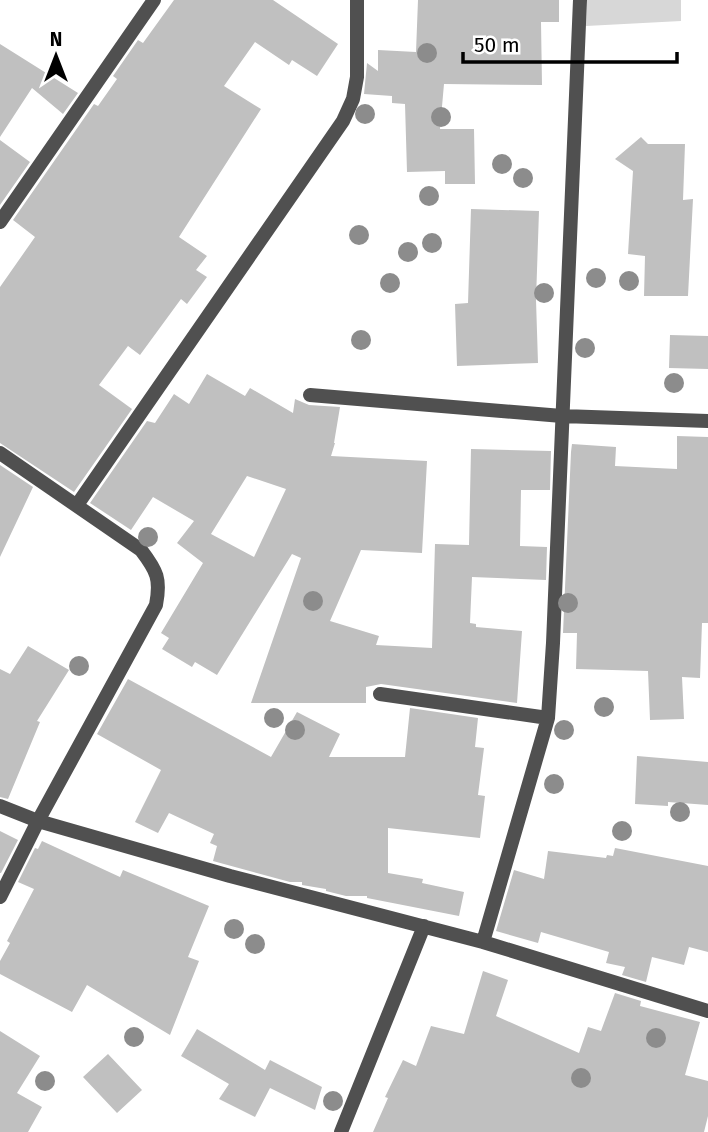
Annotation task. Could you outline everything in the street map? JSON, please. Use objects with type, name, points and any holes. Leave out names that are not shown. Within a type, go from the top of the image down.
[{"type":"street","points":[[0,222],[154,0]]},
{"type":"street","points":[[77,505],[342,121],[353,99],[357,77],[357,0]]},
{"type":"street","points":[[483,942],[548,718],[554,643],[580,0]]},
{"type":"street","points":[[310,395],[562,416],[708,421]]},
{"type":"street","points":[[0,453],[141,550],[155,568],[160,586],[156,605],[38,821],[0,897]]},
{"type":"street","points":[[380,695],[548,718]]},
{"type":"street","points":[[0,806],[38,821],[230,876],[483,942],[708,1010]]},
{"type":"street","points":[[341,1132],[424,926]]},
{"type":"shaded area","points":[[587,0],[681,0],[681,21],[586,26]]},
{"type":"building","points":[[174,0],[273,0],[338,44],[317,76],[292,60],[289,65],[255,42],[224,86],[261,109],[179,237],[207,256],[196,270],[207,277],[187,304],[181,299],[140,355],[128,346],[99,385],[132,409],[74,492],[0,443],[0,287],[35,237],[13,220],[94,104],[98,106],[117,79],[113,76],[138,40],[143,43]]},
{"type":"building","points":[[418,0],[559,0],[559,22],[541,22],[542,85],[444,84],[440,129],[474,129],[475,184],[445,184],[445,171],[407,172],[405,104],[392,103],[392,96],[364,94],[367,63],[378,71],[378,50],[416,52]]},
{"type":"building","points":[[0,44],[78,93],[63,114],[32,88],[0,137]]},
{"type":"building","points":[[641,137],[648,144],[685,144],[683,200],[693,199],[688,296],[644,296],[645,256],[628,254],[633,171],[615,159]]},
{"type":"building","points":[[0,140],[30,162],[0,205]]},
{"type":"building","points":[[471,209],[539,211],[536,300],[538,363],[457,366],[455,304],[468,303]]},
{"type":"building","points":[[670,335],[708,336],[708,369],[669,368]]},
{"type":"building","points":[[207,374],[245,396],[250,388],[293,413],[295,399],[309,405],[340,407],[331,456],[427,461],[422,553],[361,550],[330,621],[379,636],[376,645],[432,648],[435,544],[469,545],[471,449],[551,451],[550,490],[521,490],[520,546],[547,547],[546,580],[472,577],[470,623],[476,624],[476,627],[522,631],[517,703],[381,684],[366,687],[366,703],[251,703],[301,558],[292,554],[217,675],[195,662],[192,667],[162,649],[169,638],[161,633],[203,563],[177,543],[194,521],[153,497],[131,530],[90,503],[147,421],[155,423],[174,394],[189,404]],"holes":[[[247,476],[286,489],[254,557],[211,534]]]},
{"type":"building","points":[[677,436],[708,437],[708,623],[702,623],[700,678],[682,677],[684,719],[650,720],[648,671],[576,669],[577,633],[563,633],[571,452],[572,444],[616,447],[615,466],[677,469]]},
{"type":"building","points":[[0,465],[33,487],[0,557]]},
{"type":"building","points":[[28,646],[69,670],[37,721],[40,722],[8,799],[0,797],[0,669],[10,674]]},
{"type":"building","points":[[128,679],[271,757],[297,712],[340,734],[329,757],[405,757],[410,708],[478,718],[475,747],[484,748],[478,795],[485,796],[480,838],[388,828],[388,873],[423,879],[422,883],[464,892],[459,916],[367,896],[346,896],[302,885],[302,882],[290,882],[213,861],[217,846],[210,843],[214,834],[169,813],[158,833],[135,822],[161,770],[97,734]]},
{"type":"building","points":[[637,756],[708,762],[708,805],[668,802],[668,806],[635,804]]},
{"type":"building","points":[[0,831],[18,840],[1,873],[0,873]]},
{"type":"building","points":[[42,841],[120,877],[123,870],[209,906],[188,957],[199,961],[170,1035],[87,985],[72,1012],[0,974],[0,961],[10,943],[7,941],[34,889],[18,882],[35,848],[38,849]]},
{"type":"building","points":[[615,848],[708,866],[708,952],[689,947],[684,965],[652,957],[646,982],[622,975],[625,967],[606,963],[609,952],[541,932],[538,943],[496,931],[514,870],[544,879],[548,851],[606,858],[607,855],[613,856]]},
{"type":"building","points":[[483,971],[508,980],[496,1016],[579,1053],[588,1027],[601,1031],[615,993],[641,1001],[640,1006],[700,1022],[685,1075],[708,1081],[708,1116],[704,1132],[373,1132],[388,1098],[385,1097],[403,1060],[416,1066],[431,1026],[464,1034]]},
{"type":"building","points":[[197,1029],[265,1070],[270,1060],[322,1087],[315,1110],[270,1088],[255,1117],[219,1099],[229,1084],[181,1056]]},
{"type":"building","points":[[0,1031],[40,1056],[17,1093],[42,1107],[28,1132],[0,1132]]},
{"type":"building","points":[[108,1054],[142,1090],[117,1113],[83,1077]]}]
